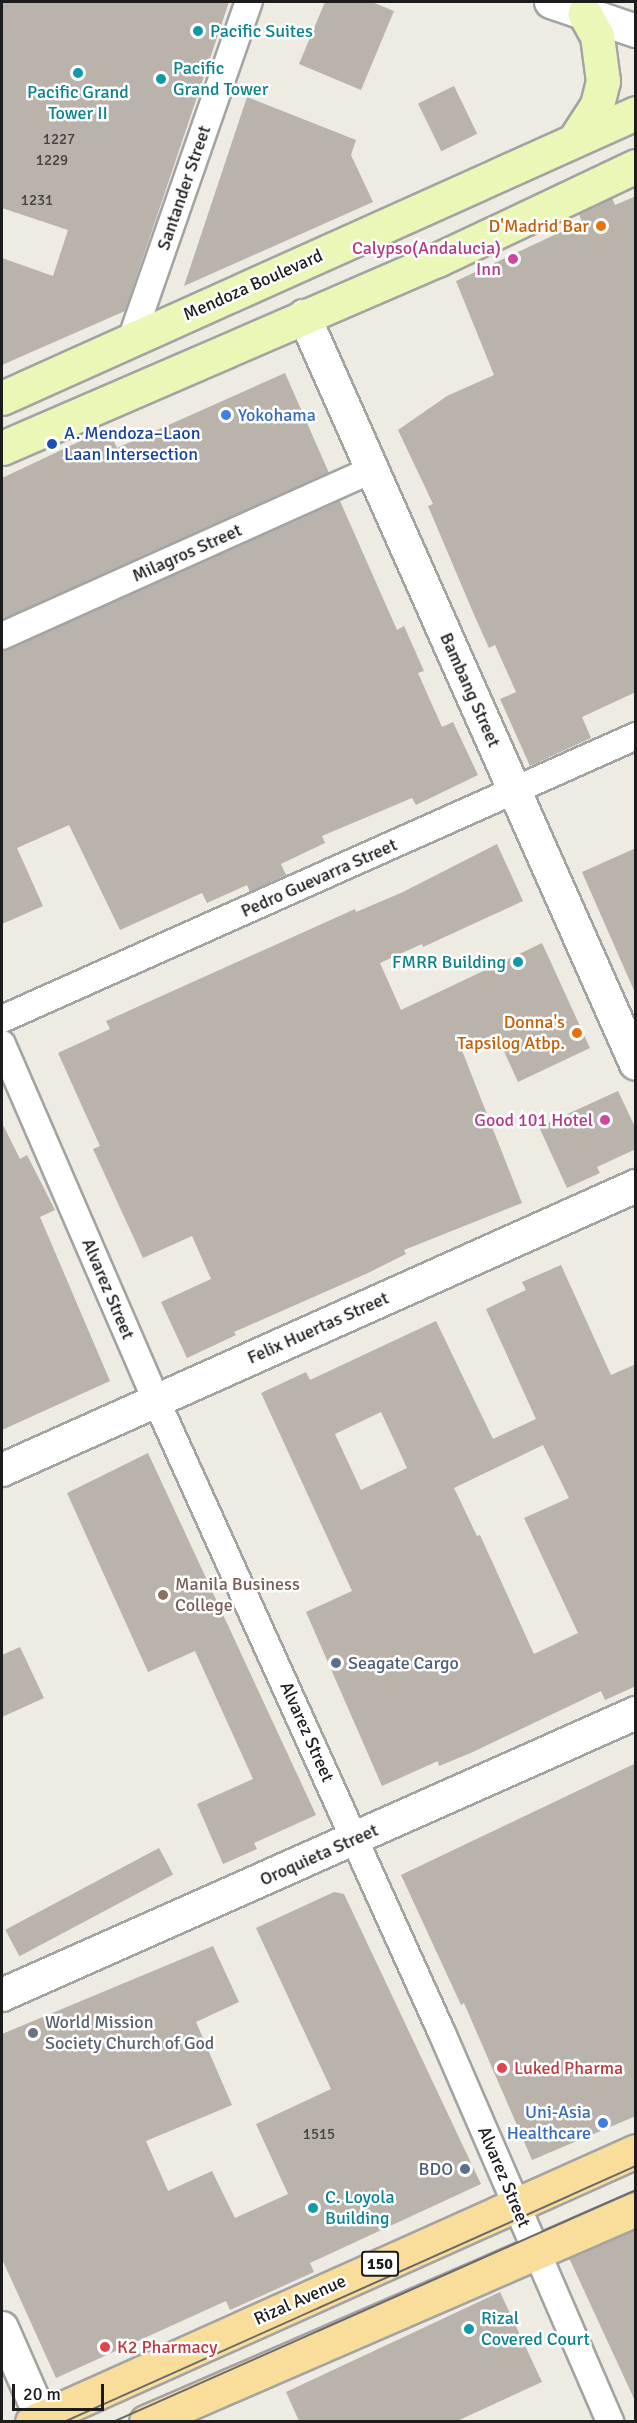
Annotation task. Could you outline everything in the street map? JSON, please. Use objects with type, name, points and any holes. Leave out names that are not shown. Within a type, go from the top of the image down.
[{"type":"main road","points":[[575,139],[597,105],[603,81],[597,36],[584,13]]},
{"type":"main road","name":"Mendoza Boulevard","points":[[2,398],[636,113]]},
{"type":"main road","points":[[2,448],[437,260],[636,166]]},
{"type":"main road","name":"Rizal Avenue","points":[[39,2420],[125,2378],[636,2151]]},
{"type":"main road","points":[[125,2378],[145,2421],[636,2209]]},
{"type":"street","name":"Santander Street","points":[[131,340],[249,2]]},
{"type":"street","points":[[551,2],[584,13],[630,19]]},
{"type":"street","name":"Bambang Street","points":[[304,316],[636,1064]]},
{"type":"street","name":"Milagros Street","points":[[2,636],[372,470]]},
{"type":"street","name":"Pedro Guevarra Street","points":[[2,1019],[636,736]]},
{"type":"street","name":"Alvarez Street","points":[[2,1044],[156,1400],[355,1839],[610,2421]]},
{"type":"street","name":"Felix Huertas Street","points":[[2,1470],[636,1186]]},
{"type":"street","name":"Oroquieta Street","points":[[2,1995],[636,1713]]},
{"type":"street","points":[[2,2328],[39,2420]]},
{"type":"building","points":[[2,2],[229,2],[125,311],[2,365],[2,258],[53,276],[68,230],[2,208]]},
{"type":"building","points":[[325,2],[372,2],[394,11],[361,90],[299,64]]},
{"type":"building","points":[[454,86],[477,134],[441,151],[418,104]]},
{"type":"building","points":[[247,97],[356,140],[351,155],[373,202],[184,286]]},
{"type":"building","points":[[636,196],[636,692],[582,717],[591,738],[530,766],[500,699],[516,692],[495,645],[489,648],[475,617],[428,506],[433,504],[398,430],[447,396],[494,375],[456,281],[582,222],[579,214],[612,198],[615,205]]},
{"type":"building","points":[[285,373],[329,473],[2,620],[2,478],[108,428],[117,448]]},
{"type":"building","points":[[340,501],[397,630],[404,626],[424,671],[418,673],[442,727],[453,722],[478,775],[416,805],[412,798],[322,836],[325,843],[281,864],[286,875],[250,892],[247,885],[207,903],[202,893],[120,930],[69,825],[17,848],[43,906],[2,924],[2,651]]},
{"type":"building","points":[[497,844],[523,901],[423,947],[422,944],[380,963],[401,1010],[542,943],[590,1048],[518,1082],[496,1034],[461,1048],[522,1203],[404,1250],[406,1254],[368,1273],[234,1332],[236,1335],[187,1358],[161,1302],[211,1279],[192,1236],[143,1258],[93,1149],[100,1146],[58,1053],[110,1029],[106,1021],[355,909],[356,912],[403,892]]},
{"type":"building","points":[[636,848],[636,995],[582,872]]},
{"type":"building","points":[[618,1091],[636,1129],[636,1149],[597,1167],[600,1173],[567,1188],[539,1127]]},
{"type":"building","points":[[2,1123],[20,1159],[27,1155],[55,1210],[40,1217],[110,1381],[2,1430]]},
{"type":"building","points":[[561,1265],[611,1375],[636,1364],[636,1686],[605,1700],[601,1691],[473,1752],[439,1766],[438,1761],[382,1786],[306,1612],[352,1591],[261,1393],[306,1372],[310,1380],[436,1321],[493,1439],[536,1419],[486,1309],[526,1290],[522,1282]],"holes":[[[381,1412],[407,1468],[361,1490],[335,1434]],[[543,1445],[569,1498],[524,1518],[578,1633],[534,1654],[480,1535],[477,1536],[454,1488]]]},
{"type":"building","points":[[148,1453],[316,1815],[254,1843],[257,1849],[223,1864],[197,1804],[253,1779],[195,1651],[148,1672],[67,1493]]},
{"type":"building","points":[[20,1647],[44,1698],[2,1717],[2,1655]]},
{"type":"building","points":[[636,1763],[636,2116],[532,2160],[464,2003],[461,2005],[401,1875]]},
{"type":"building","points":[[159,1848],[173,1874],[19,1956],[5,1930]]},
{"type":"building","points":[[334,1892],[344,1894],[481,2184],[310,2263],[314,2272],[230,2310],[226,2301],[56,2378],[2,2259],[2,2034],[213,1946],[239,2002],[196,2022],[232,2105],[146,2141],[168,2191],[212,2171],[235,2218],[288,2194],[256,2124],[331,2089],[256,1928]]},
{"type":"building","points":[[636,2230],[636,2403],[569,2258]]},
{"type":"building","name":"Rizal Covered Court","points":[[500,2292],[542,2382],[457,2421],[299,2421],[286,2392]]},
{"type":"tram line","points":[[64,2422],[636,2166]]},
{"type":"tram line","points":[[113,2422],[636,2190]]},
{"type":"place","name":"Pacific Suites","points":[[198,31]]},
{"type":"place","name":"Pacific Grand Tower II","points":[[78,73]]},
{"type":"place","name":"Pacific Grand Tower","points":[[161,79]]},
{"type":"place","name":"D'Madrid Bar","points":[[601,226]]},
{"type":"place","name":"Calypso(Andalucia) Inn","points":[[513,259]]},
{"type":"place","name":"Yokohama","points":[[226,415]]},
{"type":"place","name":"A. Mendoza–Laon Laan Intersection","points":[[52,444]]},
{"type":"place","name":"FMRR Building","points":[[518,962]]},
{"type":"place","name":"Donna's Tapsilog Atbp.","points":[[577,1033]]},
{"type":"place","name":"Good 101 Hotel","points":[[605,1120]]},
{"type":"place","name":"Manila Business College","points":[[163,1595]]},
{"type":"place","name":"Seagate Cargo","points":[[336,1663]]},
{"type":"place","name":"World Mission Society Church of God","points":[[33,2033]]},
{"type":"place","name":"Luked Pharma","points":[[502,2068]]},
{"type":"place","name":"Uni-Asia Healthcare","points":[[603,2123]]},
{"type":"place","name":"BDO","points":[[465,2169]]},
{"type":"place","name":"C. Loyola Building","points":[[313,2208]]},
{"type":"place","name":"Rizal Covered Court","points":[[469,2329]]},
{"type":"place","name":"K2 Pharmacy","points":[[105,2347]]}]
